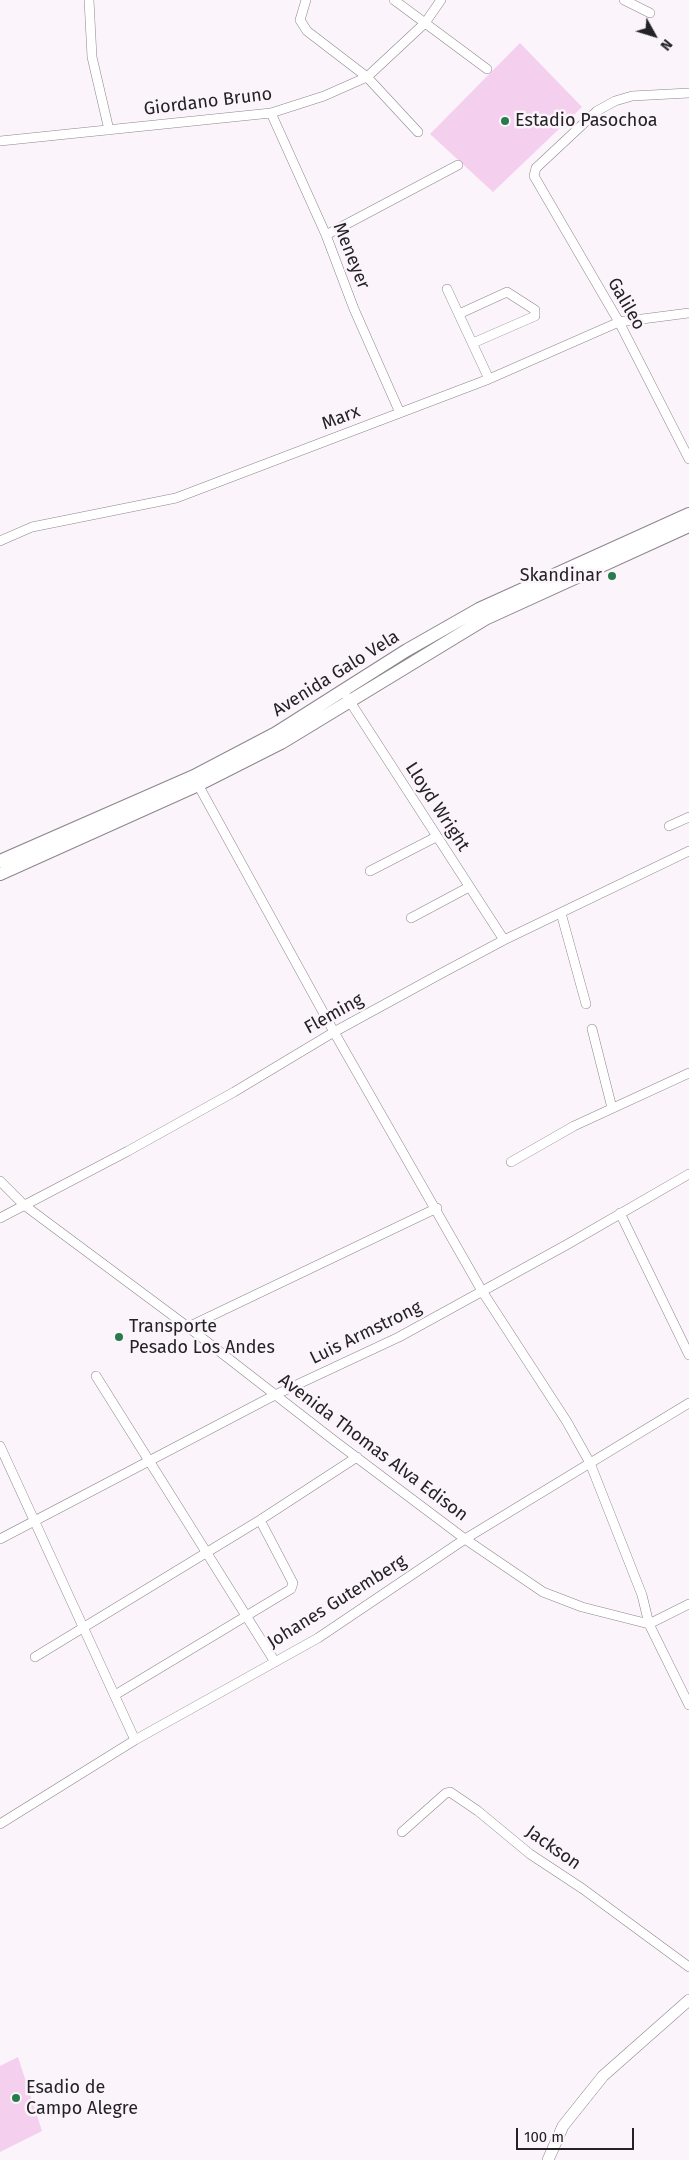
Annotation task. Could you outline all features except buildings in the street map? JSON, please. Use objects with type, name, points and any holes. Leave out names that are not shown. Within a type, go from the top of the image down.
[{"type":"main road","name":"Avenida Galo Vela","points":[[2,866],[281,742],[406,650],[601,560],[689,514]]},
{"type":"main road","name":"Avenida Galo Vela","points":[[601,560],[689,526]]},
{"type":"street","points":[[89,0],[92,57],[108,130]]},
{"type":"street","points":[[306,0],[300,20],[308,31],[367,77],[418,132]]},
{"type":"street","points":[[394,0],[487,69]]},
{"type":"street","name":"Giordano Bruno","points":[[0,141],[270,113],[324,96],[367,77],[425,23],[441,0]]},
{"type":"street","points":[[624,0],[650,13]]},
{"type":"street","name":"Galileo","points":[[689,93],[632,96],[615,101],[597,111],[536,168],[534,180],[619,322],[689,459]]},
{"type":"street","name":"Meneyer","points":[[270,113],[326,236],[354,309],[400,413]]},
{"type":"street","points":[[326,236],[458,165]]},
{"type":"street","points":[[447,289],[489,379]]},
{"type":"street","points":[[459,314],[507,292],[535,310],[535,316],[473,343]]},
{"type":"street","name":"Marx","points":[[0,540],[32,527],[176,498],[489,379],[619,322],[689,313]]},
{"type":"street","name":"Lloyd Wright","points":[[346,695],[504,940]]},
{"type":"street","points":[[196,781],[334,1032],[437,1208],[482,1291],[568,1422],[590,1462],[642,1595],[649,1624],[689,1706]]},
{"type":"street","points":[[669,826],[689,817]]},
{"type":"street","points":[[370,871],[436,837]]},
{"type":"street","name":"Fleming","points":[[0,1218],[234,1092],[334,1032],[504,940],[689,850]]},
{"type":"street","points":[[412,918],[469,887]]},
{"type":"street","points":[[561,912],[586,1004]]},
{"type":"street","points":[[592,1029],[612,1108]]},
{"type":"street","points":[[511,1162],[612,1108],[689,1073]]},
{"type":"street","name":"Luis Armstrong","points":[[0,1538],[150,1462],[275,1395],[399,1337],[689,1174]]},
{"type":"street","name":"Avenida Thomas Alva Edison","points":[[0,1181],[24,1205],[188,1327],[465,1539],[543,1592],[562,1601],[649,1624]]},
{"type":"street","points":[[188,1327],[437,1208]]},
{"type":"street","points":[[620,1213],[689,1356]]},
{"type":"street","points":[[96,1376],[274,1662]]},
{"type":"street","name":"Johanes Gutemberg","points":[[0,1824],[135,1740],[318,1638],[465,1539],[689,1402]]},
{"type":"street","points":[[0,1446],[135,1740]]},
{"type":"street","points":[[35,1657],[260,1520],[357,1457]]},
{"type":"street","points":[[115,1695],[285,1595],[291,1589],[293,1583],[260,1520]]},
{"type":"street","points":[[649,1624],[689,1604]]},
{"type":"street","name":"Jackson","points":[[402,1832],[446,1793],[450,1792],[478,1811],[530,1854],[583,1888],[689,1967]]},
{"type":"street","points":[[548,2160],[564,2126],[603,2076],[689,2000]]},
{"type":"shaded area","name":"Estadio Pasochoa","points":[[520,43],[582,107],[493,192],[430,134]]},
{"type":"shaded area","name":"Esadio de Campo Alegre","points":[[18,2057],[42,2131],[0,2152],[0,2066]]},
{"type":"place","name":"Estadio Pasochoa","points":[[505,121]]},
{"type":"place","name":"Skandinar","points":[[612,576]]},
{"type":"place","name":"Transporte Pesado Los Andes","points":[[119,1337]]},
{"type":"place","name":"Esadio de Campo Alegre","points":[[16,2098]]}]
